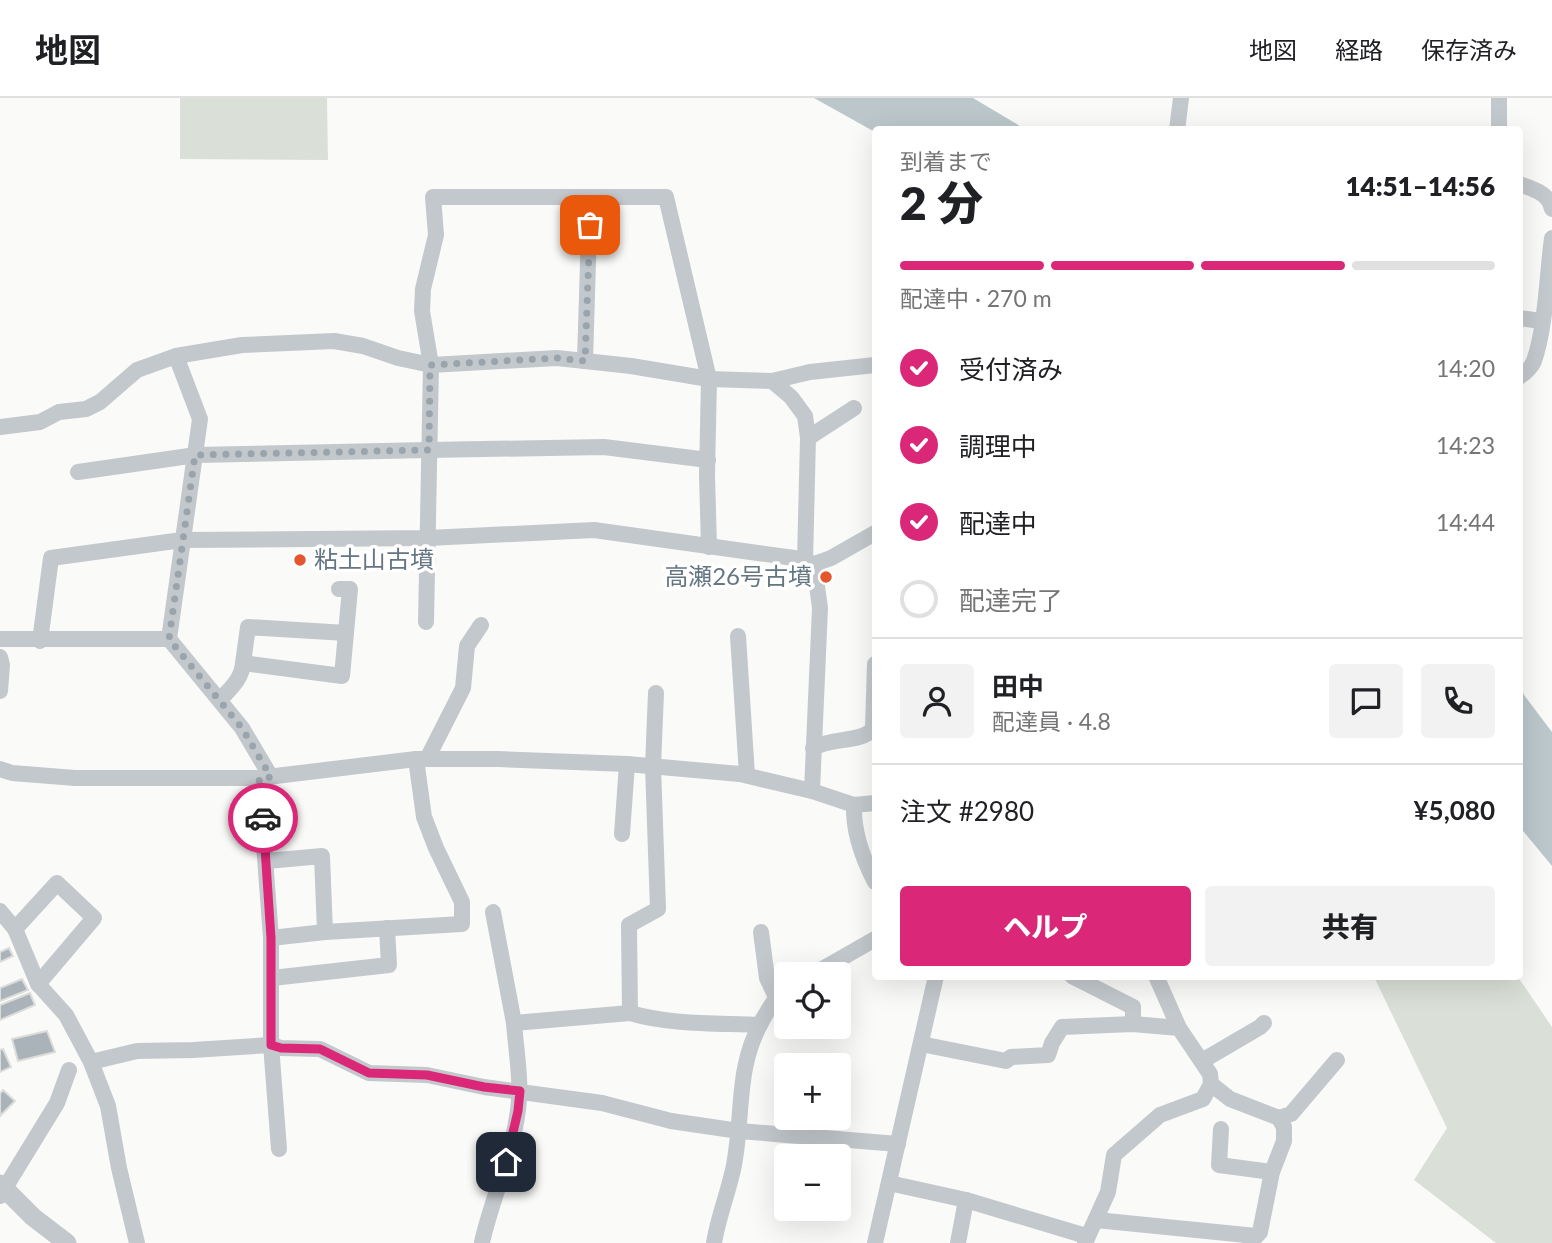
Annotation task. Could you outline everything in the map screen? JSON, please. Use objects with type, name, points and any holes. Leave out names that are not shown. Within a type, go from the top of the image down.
[{"type":"street","points":[[1178,126],[1181,98]]},
{"type":"street","points":[[1499,98],[1499,126]]},
{"type":"street","points":[[1523,186],[1540,192],[1550,201],[1552,209]]},
{"type":"street","points":[[426,622],[430,365],[422,311],[423,289],[436,235],[433,197],[666,197],[709,379],[709,547]]},
{"type":"street","points":[[585,361],[590,197]]},
{"type":"street","points":[[1523,374],[1533,362],[1545,319],[1552,238]]},
{"type":"street","points":[[1523,317],[1545,319]]},
{"type":"street","points":[[0,427],[40,422],[60,412],[86,409],[100,402],[137,370],[176,356],[242,345],[330,341],[363,346],[430,365],[557,358],[709,379],[772,381],[810,372],[872,365]]},
{"type":"street","points":[[176,356],[200,419],[169,639],[242,728],[265,778],[272,978],[271,1045],[279,1149]]},
{"type":"street","points":[[772,381],[791,397],[805,416],[808,438],[810,563],[820,608],[811,791]]},
{"type":"street","points":[[808,438],[854,408]]},
{"type":"street","points":[[78,472],[195,455],[429,450],[604,447],[708,460]]},
{"type":"street","points":[[40,640],[51,558],[183,540],[428,538],[594,530],[794,558],[810,563],[840,554],[872,535]]},
{"type":"street","points":[[243,663],[342,676],[350,589],[339,589]]},
{"type":"street","points":[[271,938],[462,924],[462,902],[424,817],[421,759],[463,688],[467,646],[481,625]]},
{"type":"street","points":[[220,699],[243,671],[248,627],[346,633]]},
{"type":"street","points":[[738,636],[747,775]]},
{"type":"street","points":[[0,639],[169,639]]},
{"type":"street","points":[[0,657],[0,691]]},
{"type":"street","points":[[630,1013],[629,925],[658,909],[653,766],[656,693]]},
{"type":"street","points":[[813,748],[827,741],[858,738],[872,730]]},
{"type":"street","points":[[0,769],[12,773],[75,778],[265,778],[421,759],[627,764],[747,775],[854,805],[872,803]]},
{"type":"street","points":[[622,834],[627,764]]},
{"type":"street","points":[[854,805],[853,817],[864,861],[872,876]]},
{"type":"street","points":[[267,861],[322,856],[325,932]]},
{"type":"street","points":[[15,929],[57,883],[94,918],[38,984]]},
{"type":"street","points":[[0,911],[15,929],[38,984],[75,1029],[91,1062],[108,1106],[137,1243]]},
{"type":"street","points":[[482,1242],[500,1187],[518,1111],[520,1091],[514,1023],[493,912]]},
{"type":"street","points":[[272,978],[389,965],[387,928]]},
{"type":"street","points":[[761,932],[767,978],[774,986]]},
{"type":"street","points":[[835,962],[872,941]]},
{"type":"street","points":[[874,1243],[935,980]]},
{"type":"street","points":[[1090,980],[1133,1007],[1133,1024]]},
{"type":"street","points":[[889,1183],[966,1200],[1086,1240],[1108,1192],[1114,1154],[1160,1115],[1203,1099],[1211,1084],[1210,1074],[1179,1028],[1158,980]]},
{"type":"street","points":[[714,1243],[731,1180],[739,1131],[741,1084],[748,1053],[760,1025],[774,1004]]},
{"type":"street","points":[[514,1023],[630,1013],[690,1022],[760,1025]]},
{"type":"street","points":[[1202,1061],[1264,1023]]},
{"type":"street","points":[[920,1044],[1006,1061],[1011,1057],[1048,1055],[1062,1027],[1133,1024],[1179,1028]]},
{"type":"street","points":[[91,1062],[138,1051],[271,1045],[281,1048],[320,1049],[369,1073],[427,1075],[484,1087],[602,1103],[671,1121],[739,1131],[898,1144]]},
{"type":"street","points":[[1211,1084],[1230,1099],[1279,1118],[1291,1114],[1337,1060]]},
{"type":"street","points":[[67,1243],[2,1190],[57,1103],[69,1070]]},
{"type":"street","points":[[1096,1220],[1253,1240],[1260,1232],[1272,1172],[1284,1141],[1284,1128],[1279,1118]]},
{"type":"street","points":[[1221,1129],[1219,1165],[1272,1172]]},
{"type":"street","points":[[958,1243],[966,1200]]},
{"type":"shaded area","points":[[180,98],[327,98],[328,160],[180,159]]},
{"type":"shaded area","points":[[814,98],[973,98],[1020,126],[872,126],[872,130]]},
{"type":"shaded area","points":[[1523,692],[1552,732],[1552,866],[1523,831]]},
{"type":"shaded area","points":[[1375,980],[1520,980],[1552,1027],[1552,1243],[1496,1243],[1414,1180],[1447,1128]]},
{"type":"building","points":[[9,948],[13,956],[0,962],[0,952]]},
{"type":"building","points":[[22,979],[28,990],[0,1001],[0,988]]},
{"type":"building","points":[[30,993],[35,1005],[0,1020],[0,1005]]},
{"type":"building","points":[[47,1031],[55,1052],[18,1061],[12,1039]]},
{"type":"building","points":[[3,1049],[11,1067],[0,1072],[0,1050]]},
{"type":"building","points":[[3,1090],[15,1101],[0,1116],[0,1094]]},
{"type":"way so far","points":[[263,818],[259,778],[271,777],[242,728],[169,639],[195,455],[429,450],[430,365],[557,358],[585,361],[590,225]]},
{"type":"place","name":"粘土山古墳","points":[[300,560]]},
{"type":"place","name":"高瀬26号古墳","points":[[826,577]]},
{"type":"route","points":[[263,818],[271,938],[271,1045],[281,1048],[320,1049],[369,1073],[427,1075],[484,1087],[520,1091],[506,1162]]}]
